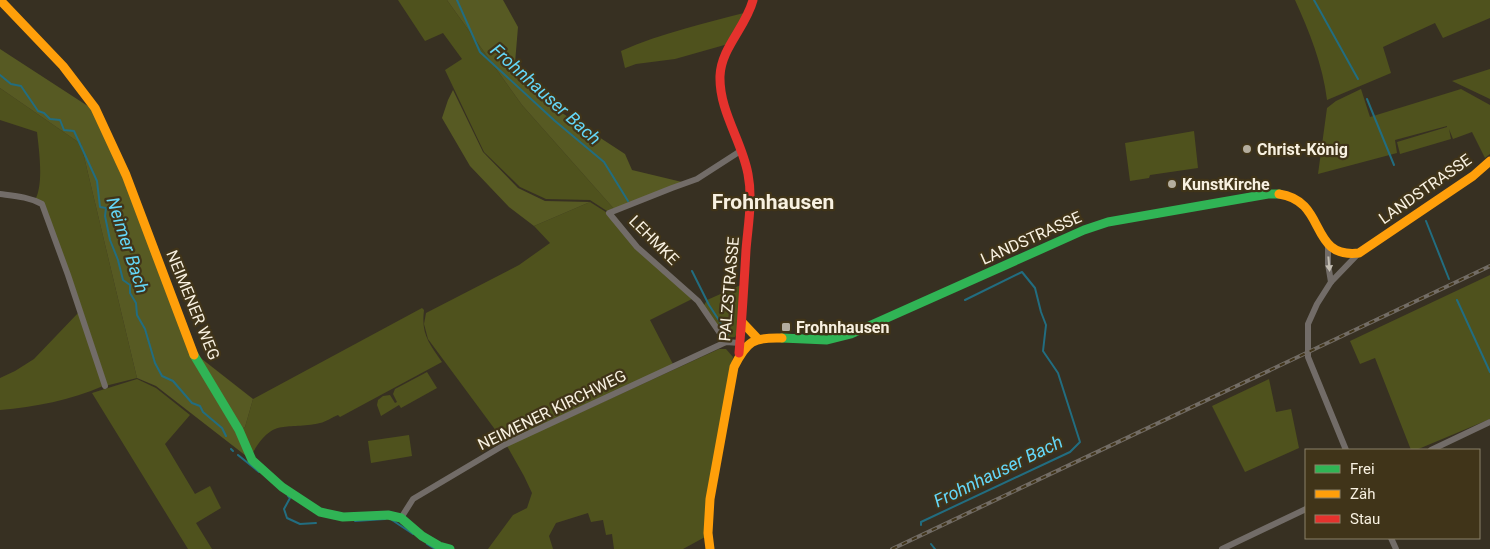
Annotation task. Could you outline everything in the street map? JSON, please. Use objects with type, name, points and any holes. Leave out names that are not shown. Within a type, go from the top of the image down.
[{"type":"street","name":"NEIMENER WEG","points":[[0,0],[63,66],[95,108],[126,175],[192,352],[239,430],[252,460],[282,487],[320,512],[343,517],[388,515],[401,518]]},
{"type":"street","name":"PALZSTRASSE","points":[[739,354],[746,248],[750,220],[748,176],[742,150],[721,99],[720,75],[725,54],[751,11],[753,0]]},
{"type":"street","name":"LEHMKE","points":[[726,342],[698,301],[637,247],[610,214],[697,179],[742,150]]},
{"type":"street","name":"LANDSTRASSE","points":[[1359,253],[1473,176],[1490,161]]},
{"type":"street","points":[[0,194],[28,198],[42,204],[105,386]]},
{"type":"street","name":"LANDSTRASSE","points":[[758,339],[818,340],[845,336],[875,325],[1084,230],[1123,219],[1268,194],[1281,194],[1300,202],[1315,218],[1328,246]]},
{"type":"street","points":[[1331,282],[1328,246],[1344,255],[1359,253]]},
{"type":"street","points":[[1346,449],[1307,353],[1308,324],[1317,304],[1331,282],[1359,253]]},
{"type":"street","points":[[710,549],[708,533],[710,499],[734,367],[739,354],[748,344],[758,339],[742,322]]},
{"type":"street","name":"NEIMENER KIRCHWEG","points":[[401,518],[413,499],[504,444],[726,342]]},
{"type":"street","points":[[726,342],[740,343]]},
{"type":"street","points":[[1432,449],[1490,422]]},
{"type":"street","points":[[1222,549],[1305,510]]},
{"type":"street","points":[[401,518],[422,536],[439,546],[450,549]]},
{"type":"green space","points":[[398,0],[447,0],[522,105],[615,210],[610,213],[590,200],[546,199],[520,187],[484,152],[445,70],[462,59],[443,33],[425,41]]},
{"type":"green space","points":[[447,0],[503,0],[518,27],[515,63],[546,89],[559,111],[625,154],[632,170],[682,182],[615,210],[522,105]]},
{"type":"green space","points":[[1295,0],[1490,0],[1490,18],[1443,38],[1435,23],[1383,47],[1391,73],[1327,100],[1319,61]]},
{"type":"green space","points":[[748,12],[728,44],[675,59],[636,64],[625,68],[621,51],[700,24]]},
{"type":"green space","points":[[0,49],[97,112],[192,352],[250,459],[156,386],[137,378],[81,144],[0,88]]},
{"type":"green space","points":[[1490,69],[1490,99],[1452,81]]},
{"type":"green space","points":[[0,88],[81,144],[137,378],[105,386],[43,204],[35,200],[38,193],[40,176],[37,132],[0,120]]},
{"type":"green space","points":[[1361,89],[1370,117],[1461,89],[1490,105],[1490,154],[1485,158],[1472,132],[1453,139],[1449,129],[1451,139],[1400,154],[1397,142],[1447,126],[1395,140],[1397,153],[1318,174],[1327,108],[1336,101]]},
{"type":"green space","points":[[453,90],[483,152],[518,188],[545,201],[590,202],[534,226],[509,207],[470,166],[442,118]]},
{"type":"green space","points":[[1194,131],[1198,168],[1150,175],[1149,178],[1130,181],[1125,143]]},
{"type":"green space","points":[[590,202],[609,214],[636,248],[692,299],[650,320],[674,366],[505,443],[428,339],[424,324],[426,313],[519,265],[550,243],[534,226]]},
{"type":"green space","points":[[1490,275],[1490,419],[1418,449],[1411,449],[1375,358],[1360,364],[1350,341]]},
{"type":"green space","points":[[743,284],[738,331],[735,337],[727,338],[703,307],[707,300]]},
{"type":"green space","points":[[422,308],[424,310],[423,318],[427,338],[442,362],[340,417],[338,415],[320,423],[288,426],[273,430],[259,443],[251,456],[240,430],[245,427],[253,399]]},
{"type":"green space","points":[[79,312],[103,386],[53,402],[0,410],[0,378],[34,359]]},
{"type":"green space","points":[[719,349],[726,349],[733,357],[706,502],[705,537],[683,549],[614,549],[612,534],[606,535],[603,520],[591,522],[588,513],[556,523],[549,536],[553,549],[488,549],[513,515],[527,508],[532,493],[507,446]]},
{"type":"green space","points":[[193,352],[253,399],[245,427],[240,430]]},
{"type":"green space","points":[[427,372],[437,388],[401,408],[399,405],[381,416],[377,405],[378,400],[383,396],[390,395],[395,403],[397,402],[393,394],[395,389]]},
{"type":"green space","points":[[137,379],[156,388],[190,415],[165,444],[195,494],[210,486],[221,508],[196,523],[212,549],[188,549],[92,393]]},
{"type":"green space","points":[[1269,379],[1276,412],[1291,409],[1299,448],[1245,472],[1212,406]]},
{"type":"green space","points":[[409,435],[412,456],[371,463],[368,441]]},
{"type":"waterway","name":"Frohnhauser Bach","points":[[457,0],[480,52],[555,121],[604,162],[628,201]]},
{"type":"waterway","points":[[1314,0],[1358,79]]},
{"type":"waterway","name":"Neimer Bach","points":[[0,75],[11,84],[21,86],[38,111],[44,113],[50,119],[60,120],[64,130],[74,131],[97,181],[100,207],[106,208],[105,216],[110,240],[123,280],[130,285],[130,293],[136,303],[137,315],[145,329],[155,363],[162,376],[173,381],[192,403],[200,406],[203,412],[222,428],[226,436]]},
{"type":"waterway","points":[[1367,99],[1394,165]]},
{"type":"waterway","points":[[1426,221],[1449,279]]},
{"type":"waterway","name":"Frohnhauser Bach","points":[[692,271],[709,305],[728,334]]},
{"type":"waterway","name":"Frohnhauser Bach","points":[[921,525],[921,522],[1070,452],[1080,442],[1058,373],[1043,351],[1046,325],[1035,288],[1022,272],[965,300]]},
{"type":"waterway","points":[[1457,300],[1490,372]]},
{"type":"waterway","name":"Neimer Bach","points":[[238,455],[259,472]]},
{"type":"waterway","name":"Neimer Bach","points":[[288,496],[290,498],[284,509],[287,518],[300,524],[316,523]]},
{"type":"waterway","name":"Neimer Bach","points":[[355,521],[385,519]]},
{"type":"waterway","name":"Neimer Bach","points":[[392,520],[413,534]]},
{"type":"waterway","name":"Neimer Bach","points":[[427,544],[435,549]]},
{"type":"waterway","name":"Frohnhauser Bach","points":[[931,544],[935,549]]},
{"type":"railway","points":[[892,549],[1490,266]]},
{"type":"traffic: fast","points":[[782,338],[827,340],[851,334],[1084,230],[1108,222],[1268,194],[1279,194]]},
{"type":"traffic: fast","points":[[194,355],[239,430],[252,460],[282,487],[320,512],[343,517],[388,515],[401,518],[422,536],[439,546],[450,549]]},
{"type":"traffic: slow","points":[[0,0],[63,66],[95,108],[126,175],[194,355]]},
{"type":"traffic: slow","points":[[1279,194],[1294,199],[1305,207],[1324,239],[1332,247],[1343,252],[1359,253],[1473,176],[1490,161]]},
{"type":"traffic: slow","points":[[742,322],[758,339]]},
{"type":"traffic: slow","points":[[710,549],[708,533],[710,499],[734,367],[743,351],[752,342],[764,338],[782,338]]},
{"type":"traffic: jam","points":[[739,353],[750,193],[745,162],[723,101],[720,76],[725,56],[750,10],[753,0]]},
{"type":"place","name":"Christ-König","points":[[1247,149]]},
{"type":"place","name":"KunstKirche","points":[[1172,184]]},
{"type":"place","name":"Frohnhausen","points":[[786,327]]},
{"type":"district","name":"Frohnhausen","points":[[773,202]]}]
